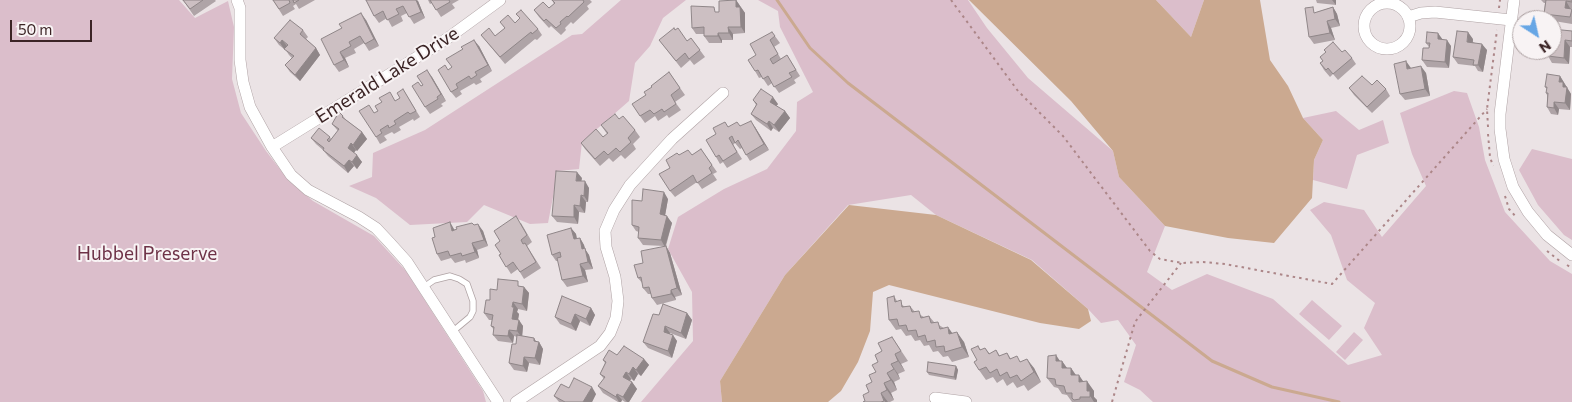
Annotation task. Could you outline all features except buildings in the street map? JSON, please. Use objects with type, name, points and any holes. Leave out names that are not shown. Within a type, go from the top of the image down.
[{"type":"street","points":[[237,0],[240,8],[240,60],[243,82],[250,107],[272,147],[292,175],[308,190],[376,228],[407,262],[498,402]]},
{"type":"street","name":"Emerald Lake Drive","points":[[272,147],[448,38],[500,0]]},
{"type":"street","points":[[1514,0],[1500,114],[1504,159],[1513,186],[1528,212],[1547,235],[1572,255]]},
{"type":"street","points":[[1387,3],[1393,4],[1403,10],[1408,17],[1410,32],[1404,43],[1399,46],[1393,49],[1382,49],[1371,43],[1367,38],[1364,27],[1365,21],[1371,10],[1376,7],[1387,3]]},
{"type":"street","points":[[1408,17],[1421,12],[1435,12],[1511,20]]},
{"type":"street","points":[[516,402],[600,346],[610,333],[616,318],[618,301],[615,277],[606,247],[605,231],[614,210],[630,186],[672,139],[723,93]]},
{"type":"street","points":[[935,398],[966,402]]},
{"type":"lane","points":[[423,287],[434,280],[450,276],[459,278],[467,284],[473,301],[472,311],[470,317],[452,332]]},
{"type":"path","points":[[950,0],[1018,91],[1063,136],[1150,250],[1160,259],[1225,264],[1332,284],[1487,109]]},
{"type":"path","points":[[1112,402],[1135,322],[1182,262]]},
{"type":"green space","name":"Hubbel Preserve","points":[[0,0],[179,0],[195,18],[228,1],[234,27],[232,79],[241,113],[289,181],[313,201],[374,236],[406,271],[483,391],[486,402],[0,402]]},
{"type":"green space","points":[[621,0],[686,0],[663,18],[650,46],[635,63],[629,101],[582,142],[579,169],[558,171],[548,223],[530,224],[484,205],[467,222],[410,225],[376,198],[349,186],[372,177],[373,153],[425,130],[572,35],[582,34]]},
{"type":"green space","points":[[758,0],[968,0],[987,28],[1028,78],[1113,151],[1119,177],[1165,226],[1147,272],[1172,290],[1207,274],[1273,299],[1348,365],[1382,355],[1364,328],[1375,303],[1347,280],[1331,235],[1310,210],[1324,202],[1364,210],[1382,237],[1426,186],[1412,154],[1400,113],[1454,91],[1467,93],[1479,127],[1485,160],[1505,212],[1550,261],[1572,274],[1572,402],[1153,402],[1140,390],[1124,382],[1136,345],[1118,320],[1101,323],[1088,309],[1032,260],[936,215],[911,195],[848,205],[785,275],[720,381],[722,402],[641,402],[693,341],[692,292],[668,249],[678,217],[724,189],[767,169],[796,131],[797,102],[813,92],[780,27],[778,11]]},
{"type":"green space","points":[[1156,0],[1204,0],[1191,37]]},
{"type":"green space","points":[[1336,111],[1359,130],[1383,120],[1389,143],[1357,155],[1347,189],[1313,180],[1314,160],[1323,140],[1303,118]]},
{"type":"green space","points":[[1532,149],[1572,159],[1572,240],[1564,235],[1538,205],[1519,170]]},
{"type":"green space","points":[[1312,300],[1342,326],[1329,340],[1299,314]]},
{"type":"green space","points":[[1354,332],[1363,340],[1345,360],[1336,352]]},
{"type":"shaded area","points":[[969,0],[1156,0],[1191,37],[1204,0],[1260,0],[1270,60],[1288,86],[1303,118],[1323,140],[1314,160],[1312,198],[1274,243],[1228,238],[1165,226],[1119,177],[1113,151],[1071,101]]},
{"type":"shaded area","points":[[849,205],[936,215],[1031,260],[1088,309],[1091,321],[1079,329],[1040,323],[889,285],[873,292],[870,331],[858,362],[841,391],[828,402],[722,402],[720,381],[785,275]]},
{"type":"waterway","points":[[777,0],[810,48],[848,83],[1212,361],[1272,387],[1339,402]]}]
